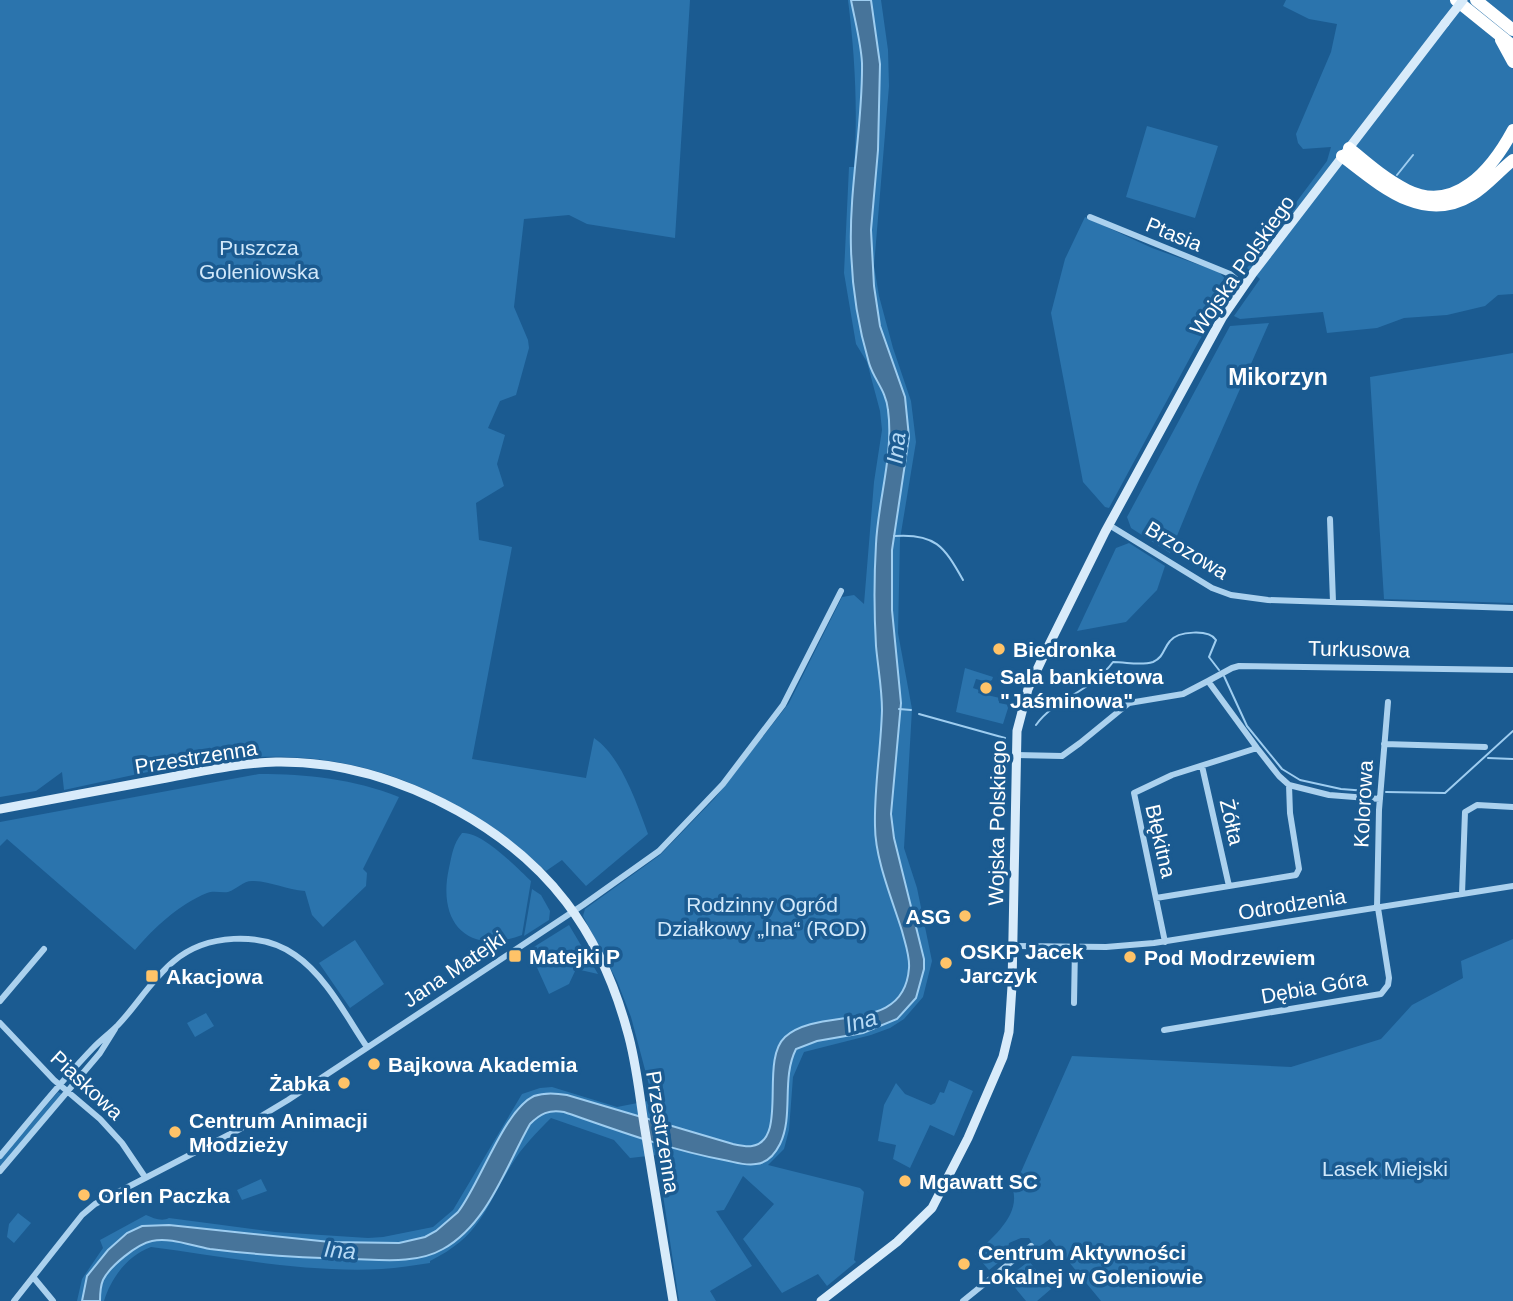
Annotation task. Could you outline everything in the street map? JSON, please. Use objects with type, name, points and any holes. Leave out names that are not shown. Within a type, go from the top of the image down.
[{"type":"highway","points":[[1456,0],[1513,46]]},
{"type":"highway","points":[[1476,0],[1513,30]]},
{"type":"highway","points":[[1487,24],[1504,45],[1513,62]]},
{"type":"highway","points":[[1346,152],[1405,189],[1438,197],[1454,193],[1473,183],[1513,130]]},
{"type":"highway","points":[[1346,152],[1398,196],[1430,206],[1451,204],[1465,199],[1513,160]]},
{"type":"street","name":"Wojska Polskiego","points":[[825,1300],[913,1228],[930,1209],[978,1117],[1003,1057],[1009,1032],[1015,755],[1018,722],[1028,689],[1109,525],[1202,352],[1244,286],[1463,0]]},
{"type":"street","name":"Ptasia","points":[[1090,217],[1230,274],[1244,286]]},
{"type":"street","points":[[1330,519],[1333,602]]},
{"type":"street","name":"Brzozowa","points":[[1109,525],[1221,593],[1268,600],[1513,608]]},
{"type":"street","name":"Jana Matejki","points":[[14,1301],[90,1208],[269,1112],[571,912],[659,850],[723,784],[782,705],[841,591]]},
{"type":"street","name":"Turkusowa","points":[[1015,755],[1062,755],[1129,703],[1183,694],[1239,666],[1513,670]]},
{"type":"street","points":[[1208,681],[1257,748],[1289,785],[1329,795],[1380,799]]},
{"type":"street","name":"Kolorowa","points":[[1377,908],[1380,799],[1388,702]]},
{"type":"street","points":[[1384,744],[1485,747]]},
{"type":"street","name":"Błękitna","points":[[1165,942],[1134,793],[1157,781],[1257,748]]},
{"type":"street","name":"Przestrzenna","points":[[0,809],[224,766],[275,762],[326,765],[386,779],[437,799],[478,822],[537,872],[571,912],[606,972],[628,1032],[673,1301]]},
{"type":"street","name":"Żółta","points":[[1202,766],[1228,886]]},
{"type":"street","points":[[1156,898],[1298,873],[1289,785]]},
{"type":"street","points":[[1462,894],[1465,812],[1477,805],[1513,807]]},
{"type":"street","name":"Odrodzenia","points":[[1012,946],[1075,947],[1165,942],[1513,886]]},
{"type":"street","name":"Dębia Góra","points":[[1164,1030],[1381,994],[1388,985],[1389,978],[1377,908]]},
{"type":"street","points":[[0,1171],[100,1053],[118,1025],[163,971],[182,955],[205,944],[252,940],[288,950],[304,962],[323,984],[367,1047]]},
{"type":"street","points":[[1073,1003],[1075,947]]},
{"type":"street","points":[[0,1001],[44,949]]},
{"type":"street","name":"Piaskowa","points":[[0,1023],[60,1086],[97,1115],[113,1132],[145,1177]]},
{"type":"street","points":[[0,1156],[94,1048],[118,1025]]},
{"type":"street","points":[[962,1301],[1031,1246]]},
{"type":"street","points":[[34,1278],[53,1301]]},
{"type":"green space","name":"Puszcza Goleniowska","points":[[0,0],[690,0],[675,238],[587,224],[569,215],[524,219],[514,307],[529,348],[516,395],[500,401],[488,428],[505,435],[497,464],[504,486],[476,503],[479,540],[512,547],[472,759],[586,778],[594,738],[604,746],[627,782],[648,834],[586,886],[562,860],[546,871],[508,840],[431,792],[391,776],[349,764],[305,758],[259,757],[210,761],[64,790],[62,772],[36,791],[0,797]]},
{"type":"green space","name":"Rodzinny Ogród Działkowy „Ina“ (ROD)","points":[[848,0],[881,0],[888,50],[889,86],[874,266],[893,348],[911,401],[916,442],[900,539],[898,633],[912,709],[904,848],[917,888],[932,961],[923,997],[904,1019],[871,1035],[804,1052],[793,1077],[789,1130],[784,1149],[768,1165],[860,1188],[864,1192],[854,1260],[856,1262],[827,1286],[818,1274],[782,1293],[743,1239],[774,1204],[743,1176],[724,1210],[716,1211],[752,1266],[710,1291],[716,1301],[679,1301],[657,1155],[630,1158],[614,1140],[551,1118],[516,1158],[471,1231],[430,1263],[382,1269],[324,1269],[151,1247],[122,1268],[104,1301],[77,1301],[82,1279],[103,1248],[100,1240],[146,1215],[160,1220],[169,1218],[275,1232],[368,1238],[433,1227],[453,1210],[522,1094],[552,1087],[617,1107],[653,1100],[631,1017],[617,981],[583,916],[585,909],[660,855],[715,798],[789,703],[842,597],[854,595],[864,604],[874,482],[882,430],[880,411],[867,362],[856,344],[844,273],[849,167],[854,167],[856,125]]},
{"type":"green space","points":[[1286,0],[1513,0],[1513,294],[1498,295],[1485,306],[1447,315],[1404,318],[1377,328],[1327,333],[1323,312],[1240,319],[1234,316],[1260,279],[1247,268],[1327,161],[1331,147],[1303,149],[1296,134],[1331,52],[1337,24],[1309,19],[1283,6]]},
{"type":"green space","points":[[1147,126],[1218,146],[1195,218],[1126,197]]},
{"type":"green space","points":[[1085,217],[1152,248],[1219,272],[1233,287],[1199,341],[1109,508],[1105,507],[1083,482],[1051,313],[1065,259]]},
{"type":"green space","points":[[1269,323],[1170,553],[1131,528],[1127,517],[1230,326]]},
{"type":"green space","points":[[1513,353],[1513,603],[1384,599],[1370,377]]},
{"type":"green space","points":[[1129,543],[1165,566],[1157,590],[1126,622],[1077,631],[1116,548]]},
{"type":"green space","points":[[965,668],[993,677],[988,682],[976,679],[973,688],[979,690],[978,693],[1000,698],[999,703],[1009,705],[1003,724],[956,712]]},
{"type":"green space","points":[[259,774],[330,779],[399,797],[363,869],[367,873],[366,886],[323,927],[312,915],[305,891],[249,881],[228,892],[209,892],[186,904],[159,925],[135,950],[7,839],[0,846],[0,822]]},
{"type":"green space","points":[[462,833],[489,844],[531,881],[522,935],[486,941],[460,930],[452,918],[446,887],[453,850]]},
{"type":"green space","points":[[532,889],[541,895],[550,911],[549,920],[524,936]]},
{"type":"green space","points":[[569,925],[598,974],[576,969],[569,984],[549,994],[529,950]]},
{"type":"green space","name":"Lasek Miejski","points":[[1513,939],[1513,1301],[1101,1301],[1050,1239],[1036,1249],[1029,1238],[1009,1243],[1008,1249],[1012,1252],[989,1270],[975,1254],[1009,1217],[1014,1200],[1013,1190],[1072,1056],[1291,1067],[1381,1039],[1412,1005],[1463,978],[1461,961]]},
{"type":"green space","points":[[355,940],[384,984],[350,1008],[319,963]]},
{"type":"green space","points":[[206,1013],[214,1026],[195,1037],[187,1023]]},
{"type":"green space","points":[[949,1080],[973,1091],[954,1136],[930,1125],[910,1168],[893,1159],[896,1145],[878,1141],[884,1105],[896,1083],[905,1094],[931,1105],[935,1103],[940,1092],[944,1093]]},
{"type":"green space","points":[[58,1092],[62,1094],[0,1168],[0,1159]]},
{"type":"green space","points":[[261,1179],[267,1191],[242,1200],[237,1190]]},
{"type":"green space","points":[[18,1213],[31,1223],[14,1243],[7,1237],[9,1224]]},
{"type":"green space","points":[[1029,1261],[1051,1289],[1037,1301],[1026,1301],[1007,1278]]},
{"type":"water","name":"Ina","points":[[851,0],[871,0],[880,64],[878,150],[871,230],[874,286],[880,326],[905,397],[909,437],[892,550],[892,610],[901,703],[891,814],[894,838],[924,959],[916,998],[897,1019],[863,1033],[817,1041],[796,1049],[789,1072],[784,1133],[773,1154],[760,1163],[744,1164],[704,1156],[564,1112],[549,1112],[530,1124],[494,1193],[472,1225],[459,1238],[433,1254],[400,1260],[318,1258],[210,1249],[159,1240],[146,1243],[132,1251],[111,1268],[102,1283],[100,1301],[82,1301],[87,1276],[108,1250],[127,1233],[142,1226],[169,1225],[330,1242],[399,1243],[425,1237],[458,1212],[513,1116],[523,1104],[538,1095],[567,1095],[733,1144],[752,1146],[763,1141],[769,1130],[774,1063],[778,1048],[785,1037],[800,1028],[819,1022],[877,1011],[893,1003],[904,989],[909,968],[908,954],[881,865],[875,826],[882,710],[874,595],[877,527],[889,427],[885,397],[871,369],[865,349],[853,278],[851,226],[862,63]]},
{"type":"waterway","points":[[1397,175],[1413,155]]},
{"type":"waterway","points":[[894,536],[919,537],[937,544],[950,558],[963,580]]},
{"type":"waterway","points":[[1036,725],[1053,708],[1094,681],[1113,662],[1153,662],[1170,641],[1186,633],[1207,634],[1216,640],[1209,657],[1219,670]]},
{"type":"waterway","points":[[1224,676],[1247,726],[1282,769],[1300,780],[1341,789],[1367,791]]},
{"type":"waterway","points":[[899,709],[911,710]]},
{"type":"waterway","points":[[919,714],[1005,738]]},
{"type":"waterway","points":[[1386,792],[1445,793],[1513,731]]},
{"type":"waterway","points":[[1488,758],[1513,759]]},
{"type":"place","name":"Biedronka","points":[[999,649]]},
{"type":"place","name":"Sala bankietowa \"Jaśminowa\"","points":[[986,688]]},
{"type":"place","name":"ASG","points":[[965,916]]},
{"type":"place","name":"Matejki P","points":[[515,956]]},
{"type":"place","name":"Pod Modrzewiem","points":[[1130,957]]},
{"type":"place","name":"OSKP Jacek Jarczyk","points":[[946,963]]},
{"type":"place","name":"Akacjowa","points":[[152,976]]},
{"type":"place","name":"Bajkowa Akademia","points":[[374,1064]]},
{"type":"place","name":"Żabka","points":[[344,1083]]},
{"type":"place","name":"Centrum Animacji Młodzieży","points":[[175,1132]]},
{"type":"place","name":"Mgawatt SC","points":[[905,1181]]},
{"type":"place","name":"Orlen Paczka","points":[[84,1195]]},
{"type":"place","name":"Centrum Aktywności Lokalnej w Goleniowie","points":[[964,1264]]},
{"type":"district","name":"Mikorzyn","points":[[1278,377]]}]
